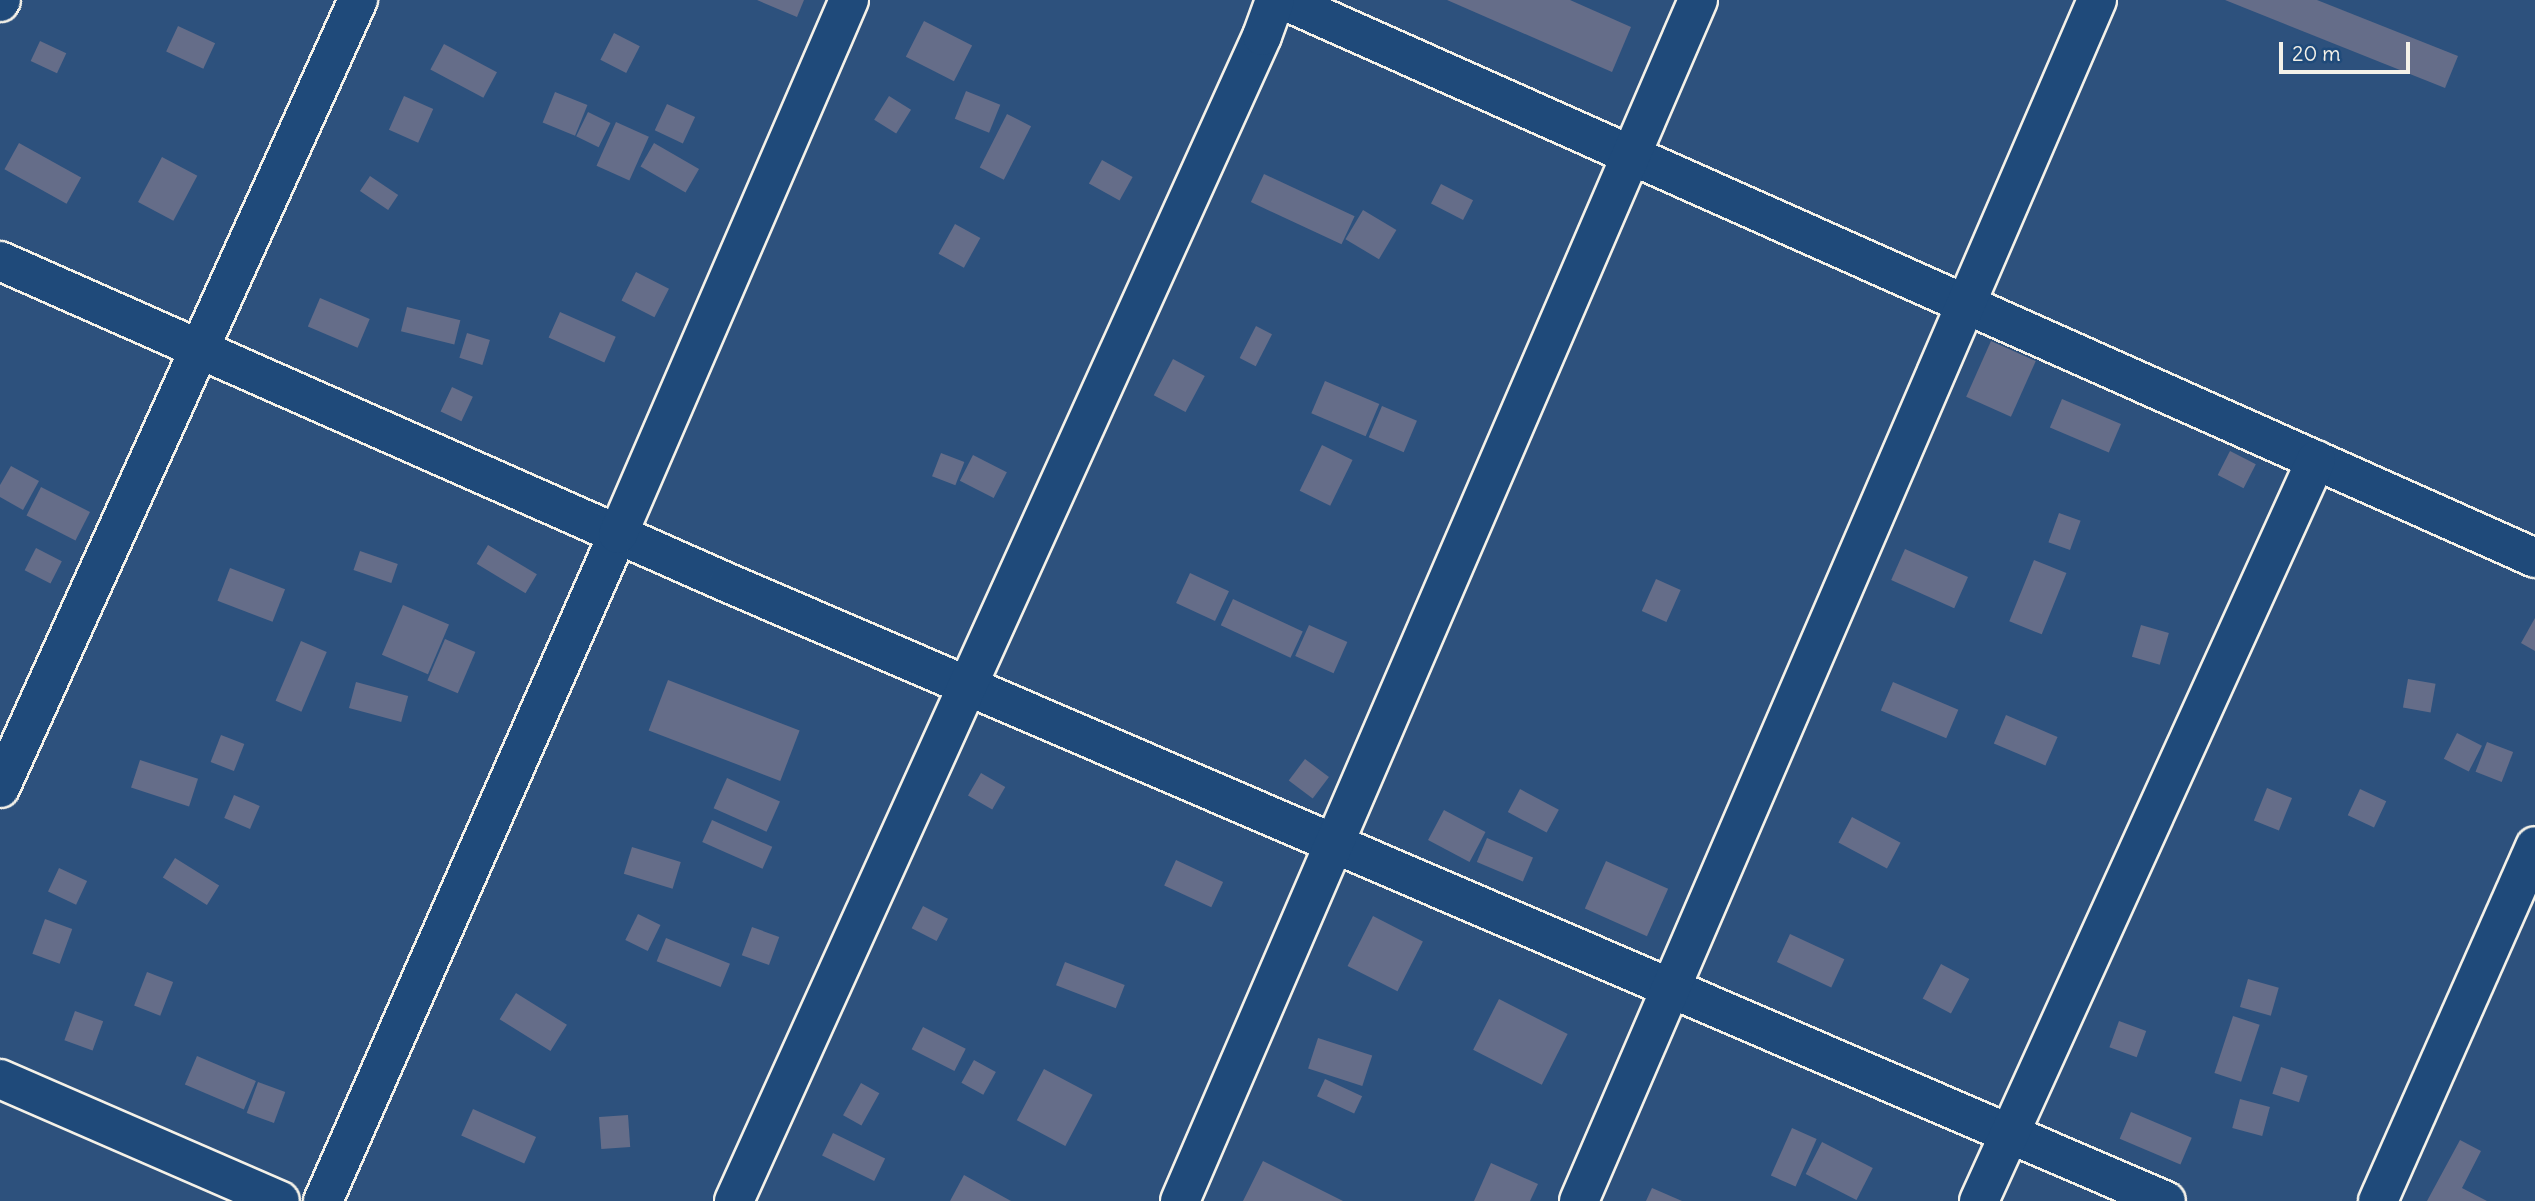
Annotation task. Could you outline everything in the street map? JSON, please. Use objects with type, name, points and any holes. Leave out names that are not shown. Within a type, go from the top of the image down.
[{"type":"street","points":[[0,788],[358,0]]},
{"type":"street","points":[[323,1201],[618,534],[849,0]]},
{"type":"street","points":[[734,1201],[1262,36],[1275,0]]},
{"type":"street","points":[[1283,0],[2535,558]]},
{"type":"street","points":[[1180,1201],[1698,0]]},
{"type":"street","points":[[1580,1201],[2097,0]]},
{"type":"street","points":[[0,261],[968,686],[2166,1201]]},
{"type":"street","points":[[1979,1201],[2316,460]]},
{"type":"street","points":[[2378,1201],[2535,846]]},
{"type":"street","points":[[0,1079],[279,1201]]},
{"type":"building","points":[[757,0],[804,0],[797,17]]},
{"type":"building","points":[[1447,0],[1570,0],[1631,27],[1612,72]]},
{"type":"building","points":[[2225,0],[2317,0],[2458,56],[2445,88]]},
{"type":"building","points":[[924,21],[972,46],[954,81],[906,57]]},
{"type":"building","points":[[178,26],[215,43],[203,69],[166,51]]},
{"type":"building","points":[[614,33],[640,46],[626,73],[600,60]]},
{"type":"building","points":[[40,41],[66,53],[57,73],[31,61]]},
{"type":"building","points":[[444,44],[497,72],[483,98],[430,70]]},
{"type":"building","points":[[966,91],[1000,105],[989,133],[955,119]]},
{"type":"building","points":[[555,92],[587,105],[575,136],[543,123]]},
{"type":"building","points":[[404,96],[433,109],[418,143],[389,130]]},
{"type":"building","points":[[889,96],[911,110],[896,134],[874,120]]},
{"type":"building","points":[[667,104],[695,117],[683,143],[655,130]]},
{"type":"building","points":[[588,112],[610,123],[599,147],[576,136]]},
{"type":"building","points":[[1007,114],[1031,126],[1004,180],[980,167]]},
{"type":"building","points":[[616,122],[649,137],[629,180],[596,166]]},
{"type":"building","points":[[19,143],[81,177],[67,204],[4,169]]},
{"type":"building","points":[[654,143],[699,169],[686,192],[640,166]]},
{"type":"building","points":[[162,157],[197,176],[173,221],[138,202]]},
{"type":"building","points":[[1102,160],[1133,177],[1120,201],[1089,184]]},
{"type":"building","points":[[1264,174],[1355,216],[1342,244],[1251,202]]},
{"type":"building","points":[[370,176],[398,195],[388,210],[360,191]]},
{"type":"building","points":[[1441,184],[1473,200],[1463,220],[1431,204]]},
{"type":"building","points":[[1363,210],[1396,230],[1379,259],[1345,239]]},
{"type":"building","points":[[955,224],[980,238],[964,268],[939,254]]},
{"type":"building","points":[[636,272],[669,289],[654,317],[621,301]]},
{"type":"building","points":[[320,298],[370,319],[358,348],[308,327]]},
{"type":"building","points":[[407,307],[460,320],[454,345],[401,331]]},
{"type":"building","points":[[560,312],[616,337],[604,362],[549,338]]},
{"type":"building","points":[[1256,326],[1272,334],[1256,366],[1240,358]]},
{"type":"building","points":[[467,333],[490,340],[482,365],[459,358]]},
{"type":"building","points":[[1991,341],[2036,361],[2011,417],[1966,397]]},
{"type":"building","points":[[1173,359],[1205,376],[1186,412],[1154,395]]},
{"type":"building","points":[[1325,381],[1379,404],[1366,436],[1311,413]]},
{"type":"building","points":[[452,387],[473,397],[461,421],[441,411]]},
{"type":"building","points":[[2062,399],[2121,424],[2109,453],[2050,428]]},
{"type":"building","points":[[1382,406],[1417,421],[1404,452],[1369,437]]},
{"type":"building","points":[[1322,445],[1353,460],[1330,506],[1300,491]]},
{"type":"building","points":[[2230,451],[2256,464],[2244,488],[2218,475]]},
{"type":"building","points":[[941,453],[964,462],[955,485],[932,476]]},
{"type":"building","points":[[973,455],[1007,472],[994,498],[960,481]]},
{"type":"building","points":[[11,466],[39,481],[23,510],[0,497],[0,485]]},
{"type":"building","points":[[41,487],[90,512],[75,540],[26,516]]},
{"type":"building","points":[[2059,513],[2081,521],[2070,550],[2048,542]]},
{"type":"building","points":[[488,545],[537,574],[526,593],[477,564]]},
{"type":"building","points":[[36,548],[62,561],[50,583],[25,570]]},
{"type":"building","points":[[1905,549],[1968,577],[1954,608],[1891,580]]},
{"type":"building","points":[[360,551],[398,564],[391,583],[353,570]]},
{"type":"building","points":[[2034,560],[2066,573],[2042,634],[2009,621]]},
{"type":"building","points":[[230,568],[285,589],[273,622],[217,601]]},
{"type":"building","points":[[1190,573],[1229,591],[1215,621],[1176,603]]},
{"type":"building","points":[[1656,579],[1681,590],[1666,622],[1642,611]]},
{"type":"building","points":[[1233,599],[1303,632],[1291,658],[1221,625]]},
{"type":"building","points":[[403,605],[449,625],[428,674],[382,655]]},
{"type":"building","points":[[2535,618],[2535,651],[2521,643]]},
{"type":"building","points":[[1309,625],[1347,642],[1334,673],[1295,656]]},
{"type":"building","points":[[2141,625],[2169,633],[2160,665],[2132,657]]},
{"type":"building","points":[[445,639],[475,652],[458,693],[427,680]]},
{"type":"building","points":[[301,641],[327,652],[301,712],[276,701]]},
{"type":"building","points":[[2408,679],[2436,684],[2431,712],[2403,708]]},
{"type":"building","points":[[668,680],[800,731],[780,781],[649,730]]},
{"type":"building","points":[[356,682],[408,696],[401,722],[349,708]]},
{"type":"building","points":[[1893,682],[1958,710],[1946,738],[1881,711]]},
{"type":"building","points":[[2006,715],[2058,737],[2045,765],[1994,744]]},
{"type":"building","points":[[2457,733],[2482,746],[2469,772],[2444,759]]},
{"type":"building","points":[[221,735],[244,744],[234,771],[211,762]]},
{"type":"building","points":[[2487,742],[2513,752],[2502,782],[2476,772]]},
{"type":"building","points":[[1305,759],[1329,777],[1313,799],[1289,781]]},
{"type":"building","points":[[140,760],[198,779],[189,806],[131,788]]},
{"type":"building","points":[[981,773],[1005,787],[992,810],[968,796]]},
{"type":"building","points":[[727,778],[780,802],[767,832],[714,808]]},
{"type":"building","points":[[2267,788],[2292,798],[2279,831],[2254,820]]},
{"type":"building","points":[[1520,789],[1559,810],[1547,833],[1508,812]]},
{"type":"building","points":[[2360,789],[2386,801],[2374,828],[2348,815]]},
{"type":"building","points":[[234,795],[260,806],[250,829],[224,818]]},
{"type":"building","points":[[1444,810],[1485,832],[1470,862],[1428,840]]},
{"type":"building","points":[[1852,817],[1901,843],[1887,868],[1838,843]]},
{"type":"building","points":[[712,820],[772,847],[763,869],[702,842]]},
{"type":"building","points":[[1487,838],[1533,858],[1523,881],[1477,862]]},
{"type":"building","points":[[632,847],[681,862],[673,889],[624,874]]},
{"type":"building","points":[[175,858],[219,886],[207,905],[163,878]]},
{"type":"building","points":[[1176,860],[1223,882],[1211,907],[1164,885]]},
{"type":"building","points":[[1606,861],[1668,889],[1647,936],[1585,909]]},
{"type":"building","points":[[59,868],[87,881],[76,905],[48,892]]},
{"type":"building","points":[[923,906],[948,919],[937,941],[912,928]]},
{"type":"building","points":[[638,914],[660,925],[648,951],[625,940]]},
{"type":"building","points":[[1373,916],[1423,941],[1397,991],[1348,966]]},
{"type":"building","points":[[45,919],[72,929],[60,964],[32,954]]},
{"type":"building","points":[[752,927],[779,937],[769,965],[742,955]]},
{"type":"building","points":[[1790,934],[1844,959],[1831,987],[1777,962]]},
{"type":"building","points":[[666,938],[730,964],[721,987],[657,961]]},
{"type":"building","points":[[1065,962],[1125,985],[1116,1008],[1056,985]]},
{"type":"building","points":[[1941,964],[1969,979],[1951,1013],[1923,998]]},
{"type":"building","points":[[147,972],[173,982],[160,1016],[134,1006]]},
{"type":"building","points":[[2248,979],[2279,988],[2271,1016],[2240,1007]]},
{"type":"building","points":[[516,993],[567,1025],[550,1051],[500,1019]]},
{"type":"building","points":[[1499,999],[1568,1034],[1542,1085],[1473,1050]]},
{"type":"building","points":[[75,1011],[103,1021],[93,1050],[64,1040]]},
{"type":"building","points":[[2233,1016],[2260,1025],[2241,1082],[2214,1073]]},
{"type":"building","points":[[2119,1021],[2146,1031],[2137,1057],[2109,1047]]},
{"type":"building","points":[[923,1027],[966,1049],[954,1071],[912,1049]]},
{"type":"building","points":[[1318,1038],[1372,1056],[1362,1086],[1308,1068]]},
{"type":"building","points":[[197,1056],[256,1081],[244,1110],[185,1085]]},
{"type":"building","points":[[974,1060],[996,1072],[983,1095],[961,1083]]},
{"type":"building","points":[[2281,1067],[2308,1076],[2299,1102],[2272,1094]]},
{"type":"building","points":[[1044,1069],[1093,1095],[1065,1146],[1017,1120]]},
{"type":"building","points":[[1325,1079],[1362,1096],[1354,1114],[1317,1096]]},
{"type":"building","points":[[258,1082],[285,1092],[274,1123],[247,1113]]},
{"type":"building","points":[[861,1083],[879,1093],[861,1126],[843,1115]]},
{"type":"building","points":[[2240,1099],[2270,1107],[2262,1136],[2232,1128]]},
{"type":"building","points":[[473,1109],[536,1137],[524,1164],[461,1135]]},
{"type":"building","points":[[2131,1112],[2192,1138],[2180,1164],[2120,1139]]},
{"type":"building","points":[[628,1115],[630,1147],[601,1149],[599,1117]]},
{"type":"building","points":[[1792,1128],[1817,1139],[1796,1186],[1771,1176]]},
{"type":"building","points":[[833,1133],[885,1158],[874,1181],[822,1155]]},
{"type":"building","points":[[2460,1140],[2481,1151],[2462,1188],[2487,1201],[2427,1201]]},
{"type":"building","points":[[1822,1142],[1873,1168],[1856,1200],[1806,1174]]},
{"type":"building","points":[[1263,1161],[1343,1201],[1243,1201]]},
{"type":"building","points":[[1491,1163],[1538,1184],[1530,1201],[1474,1201]]},
{"type":"building","points":[[964,1175],[1011,1201],[950,1201]]},
{"type":"building","points":[[1652,1188],[1682,1201],[1646,1201]]}]
